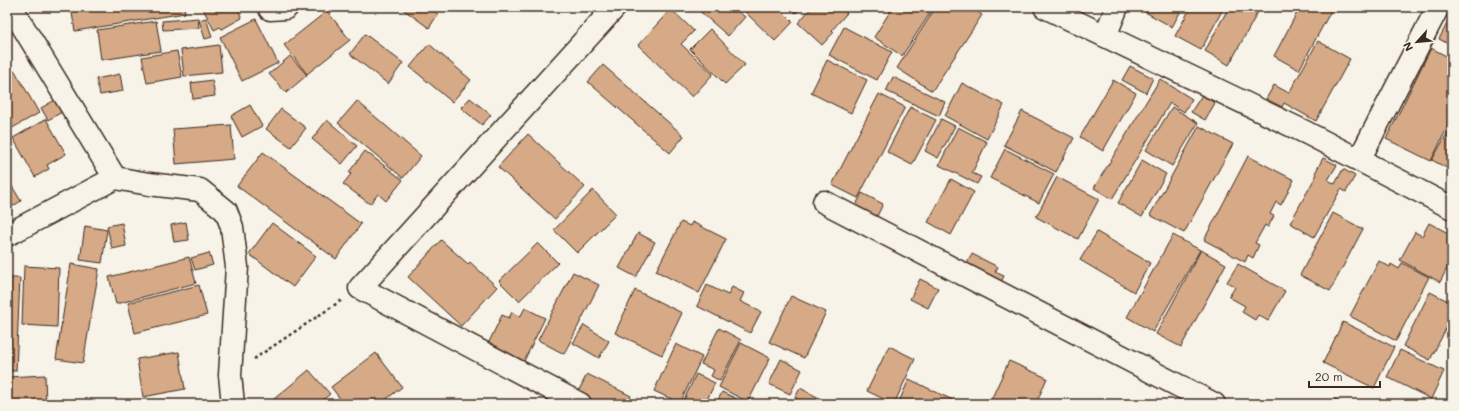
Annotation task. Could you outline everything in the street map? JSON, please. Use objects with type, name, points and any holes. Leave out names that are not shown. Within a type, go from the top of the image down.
[{"type":"street","points":[[11,7],[115,178]]},
{"type":"street","points":[[580,404],[360,288],[615,7]]},
{"type":"street","points":[[1045,7],[1307,133],[1452,208]]},
{"type":"street","points":[[1105,36],[1117,7]]},
{"type":"street","points":[[1359,160],[1438,7]]},
{"type":"street","points":[[7,235],[115,178],[200,190],[226,211],[232,227],[237,267],[230,375],[233,404]]},
{"type":"street","points":[[824,202],[1214,404]]},
{"type":"path","points":[[230,375],[360,288]]},
{"type":"building","points":[[71,7],[184,7],[185,13],[75,31]]},
{"type":"building","points":[[202,7],[237,7],[242,18],[222,29],[220,27],[214,30]]},
{"type":"building","points":[[400,7],[428,7],[438,14],[429,28]]},
{"type":"building","points":[[695,7],[733,7],[745,17],[728,36]]},
{"type":"building","points":[[740,7],[778,7],[793,22],[775,41]]},
{"type":"building","points":[[789,7],[802,7],[796,13]]},
{"type":"building","points":[[812,7],[841,7],[847,13],[832,30],[834,32],[822,45],[798,23]]},
{"type":"building","points":[[893,7],[934,7],[902,56],[874,37]]},
{"type":"building","points":[[936,7],[971,7],[982,15],[932,91],[897,68]]},
{"type":"building","points":[[1183,7],[1172,27],[1138,8]]},
{"type":"building","points":[[1191,7],[1224,7],[1201,50],[1175,36]]},
{"type":"building","points":[[1229,7],[1254,7],[1259,10],[1229,65],[1205,51]]},
{"type":"building","points":[[1300,7],[1333,7],[1299,70],[1274,56]]},
{"type":"building","points":[[671,9],[694,31],[681,44],[713,74],[692,97],[638,45]]},
{"type":"building","points":[[327,11],[350,40],[307,74],[284,45]]},
{"type":"building","points":[[1452,14],[1452,46],[1439,39]]},
{"type":"building","points":[[198,18],[199,28],[163,30],[162,21]]},
{"type":"building","points":[[206,18],[212,37],[205,39],[199,20]]},
{"type":"building","points":[[256,19],[278,63],[242,81],[220,37]]},
{"type":"building","points":[[156,21],[161,51],[101,60],[97,30]]},
{"type":"building","points":[[844,27],[892,52],[877,80],[829,55]]},
{"type":"building","points":[[710,29],[745,65],[725,84],[690,49]]},
{"type":"building","points":[[365,34],[403,63],[388,84],[350,54]]},
{"type":"building","points":[[1318,41],[1350,59],[1316,121],[1284,103],[1282,107],[1266,99],[1274,85],[1289,93]]},
{"type":"building","points":[[429,44],[471,80],[452,102],[410,67]]},
{"type":"building","points":[[219,45],[222,72],[184,76],[181,50]]},
{"type":"building","points":[[1431,48],[1452,59],[1452,118],[1431,161],[1386,139]]},
{"type":"building","points":[[177,51],[182,77],[147,83],[142,57]]},
{"type":"building","points":[[290,56],[307,75],[286,93],[269,74]]},
{"type":"building","points":[[827,60],[867,80],[851,113],[811,93]]},
{"type":"building","points":[[603,65],[684,136],[670,153],[588,82]]},
{"type":"building","points":[[1130,66],[1153,78],[1146,93],[1122,80]]},
{"type":"building","points":[[15,71],[39,113],[7,131],[7,75]]},
{"type":"building","points":[[120,74],[123,91],[100,95],[96,79]]},
{"type":"building","points":[[893,77],[945,102],[939,116],[886,91]]},
{"type":"building","points":[[1160,79],[1192,99],[1184,112],[1170,103],[1112,199],[1094,188]]},
{"type":"building","points":[[212,80],[215,96],[193,99],[191,83]]},
{"type":"building","points":[[1113,80],[1136,93],[1103,151],[1080,137]]},
{"type":"building","points":[[962,83],[1004,105],[987,139],[945,116]]},
{"type":"building","points":[[879,94],[905,107],[858,198],[832,185]]},
{"type":"building","points":[[1202,95],[1215,103],[1205,120],[1191,112]]},
{"type":"building","points":[[470,98],[491,115],[482,125],[461,108]]},
{"type":"building","points":[[55,100],[62,112],[48,120],[41,108]]},
{"type":"building","points":[[357,101],[421,156],[403,178],[338,123]]},
{"type":"building","points":[[250,105],[262,126],[242,137],[231,116]]},
{"type":"building","points":[[910,107],[936,120],[912,165],[887,152]]},
{"type":"building","points":[[1172,107],[1198,123],[1172,166],[1146,150]]},
{"type":"building","points":[[281,109],[306,128],[291,147],[266,129]]},
{"type":"building","points":[[1022,111],[1074,138],[1056,172],[1004,145]]},
{"type":"building","points":[[46,119],[66,154],[47,165],[49,169],[35,177],[13,138]]},
{"type":"building","points":[[941,119],[955,126],[938,158],[925,151]]},
{"type":"building","points":[[327,120],[357,146],[342,164],[312,139]]},
{"type":"building","points":[[231,125],[234,159],[176,164],[173,129]]},
{"type":"building","points":[[1452,125],[1452,171],[1432,160]]},
{"type":"building","points":[[1199,126],[1233,144],[1184,233],[1150,215]]},
{"type":"building","points":[[958,127],[987,142],[972,173],[981,177],[977,184],[939,165]]},
{"type":"building","points":[[528,134],[585,187],[555,219],[498,167]]},
{"type":"building","points":[[1005,149],[1054,174],[1039,203],[990,178]]},
{"type":"building","points":[[365,151],[403,180],[386,201],[378,194],[370,204],[343,184],[351,174],[349,172]]},
{"type":"building","points":[[263,152],[361,224],[336,259],[237,186]]},
{"type":"building","points":[[1248,156],[1294,180],[1281,205],[1276,202],[1270,214],[1274,216],[1268,227],[1265,225],[1255,243],[1259,245],[1253,258],[1248,255],[1245,262],[1204,240]]},
{"type":"building","points":[[1323,158],[1337,165],[1328,180],[1335,184],[1343,169],[1355,176],[1346,192],[1341,189],[1314,237],[1290,223],[1317,174],[1315,173]]},
{"type":"building","points":[[1142,160],[1166,174],[1142,217],[1118,203]]},
{"type":"building","points":[[1057,177],[1099,199],[1078,239],[1036,217]]},
{"type":"building","points":[[7,178],[21,201],[7,210]]},
{"type":"building","points":[[951,179],[974,192],[951,235],[928,222]]},
{"type":"building","points":[[593,190],[616,214],[577,253],[554,230]]},
{"type":"building","points":[[862,193],[883,204],[875,220],[854,209]]},
{"type":"building","points":[[1333,213],[1363,229],[1330,291],[1300,275]]},
{"type":"building","points":[[186,222],[189,240],[174,242],[171,225]]},
{"type":"building","points":[[681,222],[690,226],[692,222],[726,239],[699,293],[656,271]]},
{"type":"building","points":[[122,223],[126,246],[112,249],[107,226]]},
{"type":"building","points":[[272,223],[316,256],[293,287],[249,254]]},
{"type":"building","points":[[1429,223],[1452,235],[1452,259],[1440,282],[1400,260],[1415,232],[1422,236]]},
{"type":"building","points":[[85,226],[107,230],[102,263],[80,260]]},
{"type":"building","points":[[1097,232],[1150,263],[1134,292],[1080,260]]},
{"type":"building","points":[[638,233],[655,242],[636,277],[619,268]]},
{"type":"building","points":[[1173,235],[1200,250],[1153,332],[1127,317]]},
{"type":"building","points":[[441,240],[468,264],[470,262],[497,287],[461,326],[408,277]]},
{"type":"building","points":[[538,243],[558,263],[519,301],[499,281]]},
{"type":"building","points":[[1201,250],[1226,264],[1181,347],[1156,334]]},
{"type":"building","points":[[209,253],[213,265],[195,270],[191,258]]},
{"type":"building","points":[[972,254],[998,267],[995,272],[1004,276],[999,286],[964,269]]},
{"type":"building","points":[[189,257],[196,283],[116,304],[109,277]]},
{"type":"building","points":[[1379,261],[1390,267],[1391,264],[1399,269],[1402,263],[1429,277],[1396,341],[1350,316]]},
{"type":"building","points":[[71,264],[99,269],[83,363],[56,359]]},
{"type":"building","points":[[1238,264],[1285,291],[1268,321],[1258,315],[1255,320],[1242,312],[1245,306],[1229,297],[1235,287],[1227,282]]},
{"type":"building","points":[[24,266],[59,268],[57,327],[22,325]]},
{"type":"building","points":[[573,272],[599,285],[564,354],[538,340]]},
{"type":"building","points":[[7,278],[20,278],[16,371],[7,371]]},
{"type":"building","points":[[920,279],[938,288],[928,308],[910,299]]},
{"type":"building","points":[[199,285],[207,315],[135,333],[128,303]]},
{"type":"building","points":[[707,285],[728,295],[732,287],[744,293],[740,301],[761,312],[750,333],[697,306]]},
{"type":"building","points":[[635,290],[682,313],[662,355],[615,333]]},
{"type":"building","points":[[1430,292],[1452,303],[1452,317],[1430,360],[1403,346]]},
{"type":"building","points":[[791,296],[826,312],[804,358],[769,342]]},
{"type":"building","points":[[525,308],[545,318],[524,361],[488,344],[502,315],[509,318],[512,312],[520,317]]},
{"type":"building","points":[[1343,322],[1394,347],[1374,388],[1323,363]]},
{"type":"building","points":[[584,325],[609,341],[599,358],[573,343]]},
{"type":"building","points":[[719,328],[741,340],[720,381],[711,376],[714,370],[701,364]]},
{"type":"building","points":[[741,343],[770,358],[748,402],[719,387]]},
{"type":"building","points":[[676,344],[702,357],[680,403],[654,391]]},
{"type":"building","points":[[889,346],[915,359],[894,404],[867,391]]},
{"type":"building","points":[[1400,350],[1444,371],[1431,399],[1387,377]]},
{"type":"building","points":[[179,352],[185,389],[143,397],[137,359]]},
{"type":"building","points":[[376,353],[402,387],[380,404],[344,404],[331,387]]},
{"type":"building","points":[[781,359],[802,370],[790,394],[769,384]]},
{"type":"building","points":[[1009,361],[1047,378],[1036,404],[989,404]]},
{"type":"building","points":[[309,370],[330,394],[318,404],[268,404]]},
{"type":"building","points":[[587,374],[631,396],[627,404],[592,404],[576,396]]},
{"type":"building","points":[[696,374],[715,383],[705,404],[682,404]]},
{"type":"building","points":[[45,375],[46,404],[7,404],[7,377]]},
{"type":"building","points":[[909,379],[961,404],[898,404]]},
{"type":"building","points":[[800,388],[825,401],[824,404],[807,404],[795,398]]},
{"type":"building","points":[[722,392],[737,399],[735,403],[738,404],[716,404]]},
{"type":"building","points":[[1335,399],[1345,404],[1332,404]]},
{"type":"building","points":[[212,401],[212,404],[191,404],[191,402]]}]
